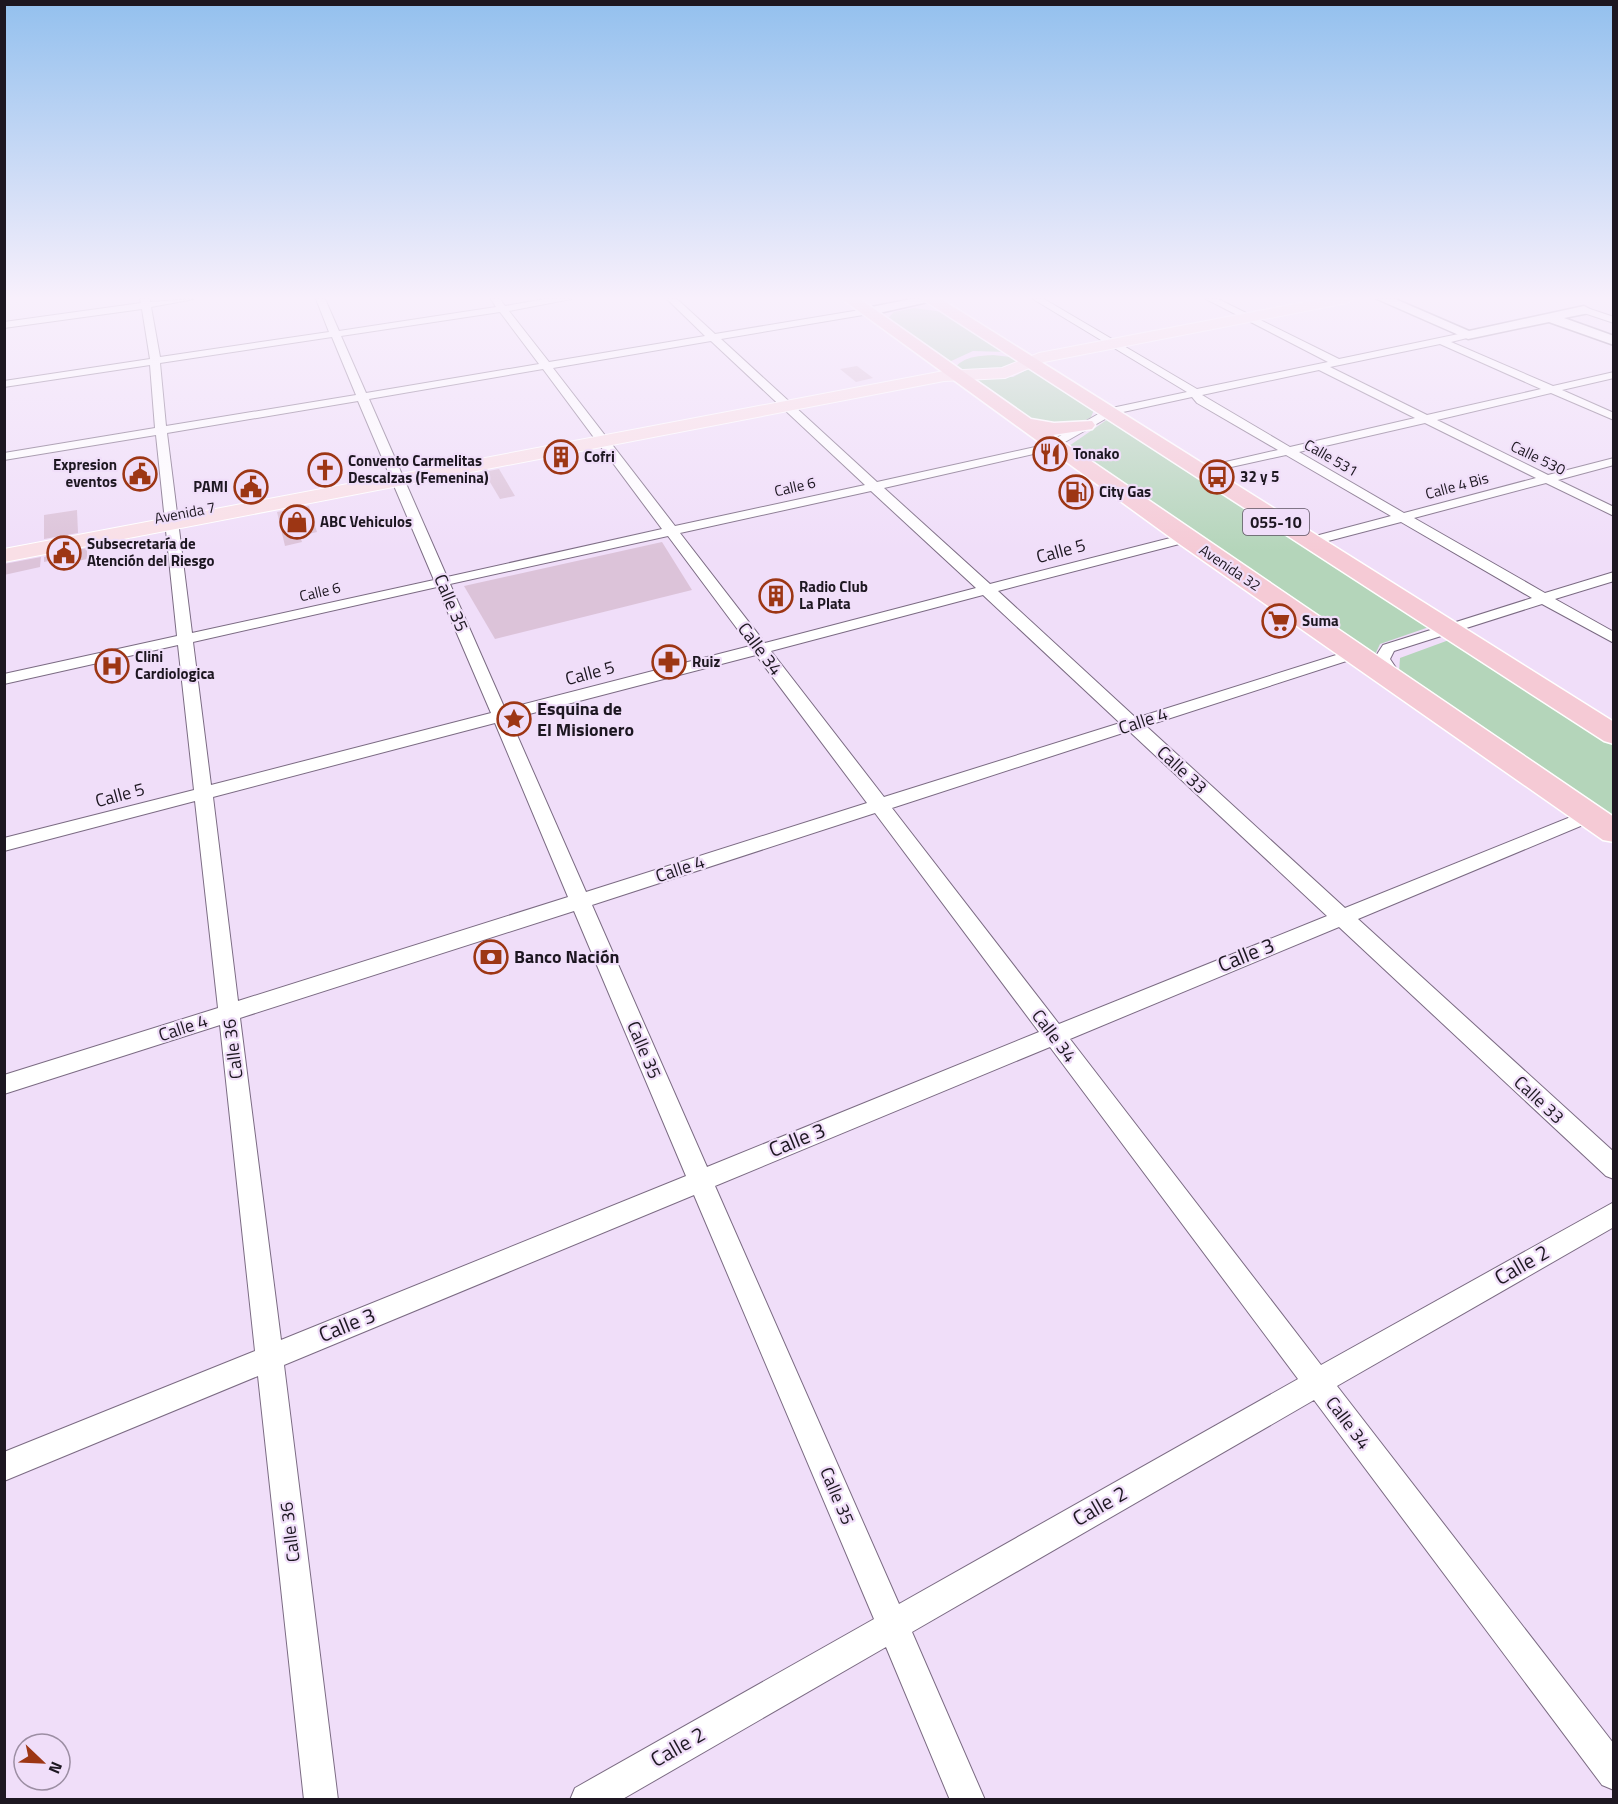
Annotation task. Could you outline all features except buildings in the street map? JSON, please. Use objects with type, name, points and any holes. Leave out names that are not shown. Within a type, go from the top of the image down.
[{"type":"highway","name":"Avenida 32","points":[[976,383],[1025,424],[1186,538],[1357,653],[1614,832]]},
{"type":"highway","name":"055-10","points":[[1062,383],[1614,735]]},
{"type":"highway","points":[[1025,424],[1054,429],[1085,425]]},
{"type":"main road","name":"Avenida 7","points":[[4,548],[171,520],[783,404],[881,383]]},
{"type":"main road","name":"Avenida 7","points":[[4,556],[171,520]]},
{"type":"street","name":"Calle 36","points":[[157,383],[321,1800]]},
{"type":"street","name":"Calle 35","points":[[357,383],[968,1800]]},
{"type":"street","points":[[4,457],[444,383]]},
{"type":"street","name":"Calle 34","points":[[558,383],[1614,1773]]},
{"type":"street","name":"Calle 33","points":[[761,383],[1614,1168]]},
{"type":"street","name":"Calle 531","points":[[1178,383],[1194,393],[1201,401],[1287,452],[1614,639]]},
{"type":"street","name":"Calle 6","points":[[4,679],[1055,445],[1107,412],[1242,383]]},
{"type":"street","name":"Calle 530","points":[[1354,383],[1614,512]]},
{"type":"street","points":[[1534,383],[1614,417]]},
{"type":"street","points":[[1199,472],[1579,383]]},
{"type":"street","name":"Calle 4 Bis","points":[[1309,542],[1614,461]]},
{"type":"street","name":"Calle 5","points":[[4,845],[1186,538]]},
{"type":"street","points":[[1396,680],[1382,659],[1388,648],[1614,576]]},
{"type":"street","name":"Calle 4","points":[[4,1085],[1357,653]]},
{"type":"street","name":"Calle 3","points":[[4,1467],[1340,916],[1590,816]]},
{"type":"street","name":"Calle 2","points":[[587,1800],[1614,1213]]},
{"type":"green space","points":[[979,383],[1054,383],[1094,410],[1091,417],[1075,424],[1060,426],[1028,417]]},
{"type":"green space","points":[[1108,419],[1432,626],[1380,644],[1373,659],[1069,446]]},
{"type":"green space","points":[[1449,640],[1613,744],[1613,819],[1399,672],[1400,658]]},
{"type":"place","name":"Tonako","points":[[1050,454]]},
{"type":"place","name":"Cofri","points":[[561,457]]},
{"type":"place","name":"Convento Carmelitas Descalzas (Femenina)","points":[[325,470]]},
{"type":"place","name":"Expresion eventos","points":[[140,474]]},
{"type":"place","name":"32 y 5","points":[[1217,477]]},
{"type":"place","name":"PAMI","points":[[251,487]]},
{"type":"place","name":"City Gas","points":[[1076,492]]},
{"type":"place","name":"ABC Vehiculos","points":[[297,522]]},
{"type":"place","name":"Subsecretaría de Atención del Riesgo","points":[[64,553]]},
{"type":"place","name":"Radio Club La Plata","points":[[776,596]]},
{"type":"place","name":"Suma","points":[[1279,621]]},
{"type":"place","name":"Ruiz","points":[[669,662]]},
{"type":"place","name":"Clini Cardiologica","points":[[112,666]]},
{"type":"place","name":"Esquina de El Misionero","points":[[514,719]]},
{"type":"place","name":"Banco Nación","points":[[491,957]]}]
